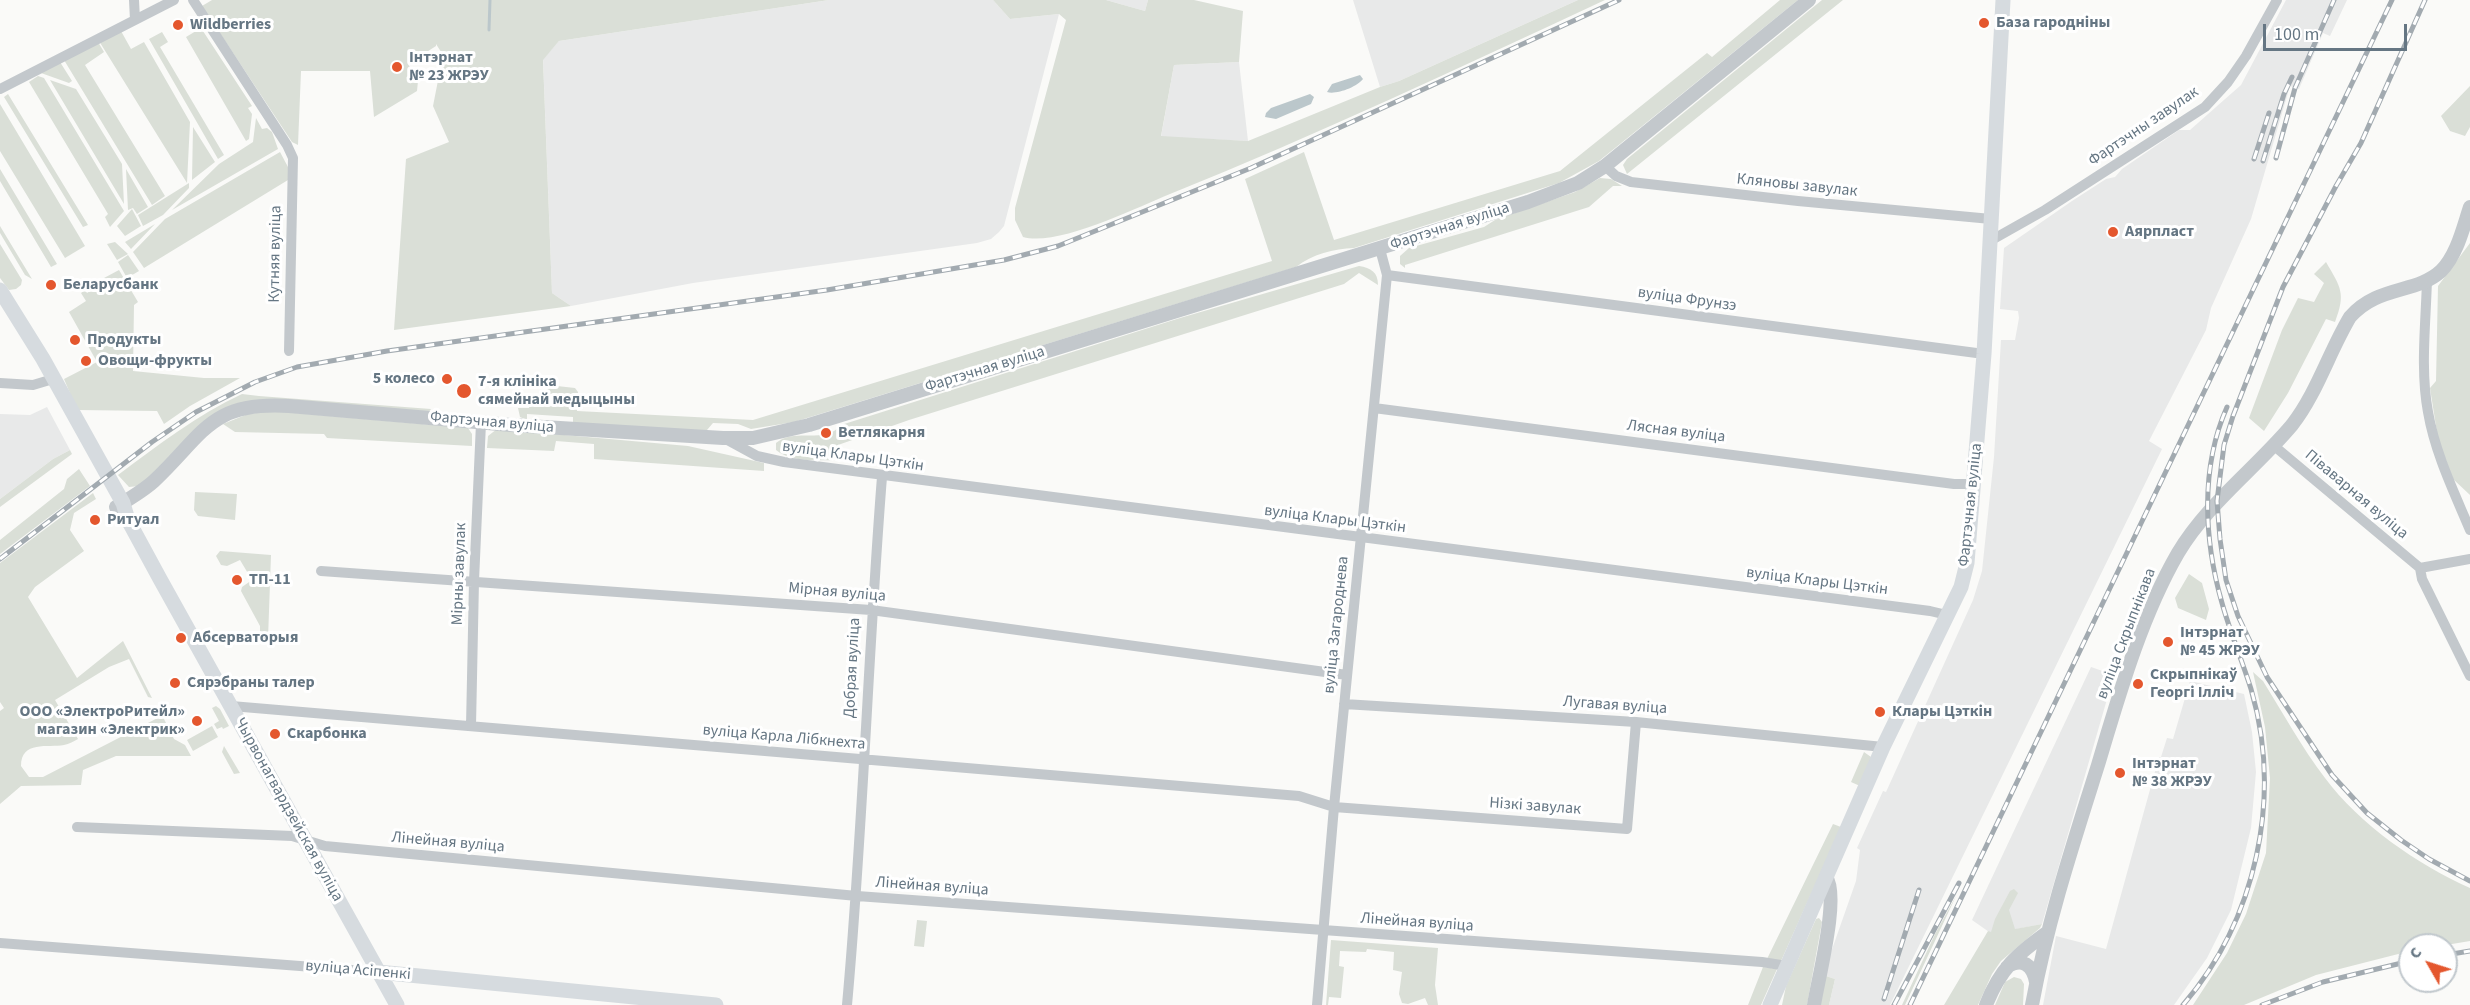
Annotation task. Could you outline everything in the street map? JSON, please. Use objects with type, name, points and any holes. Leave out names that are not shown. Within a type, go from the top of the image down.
[{"type":"main road","name":"Фартэчная вуліца","points":[[1770,1005],[1883,747],[1960,587],[1967,563],[1984,354],[2003,0]]},
{"type":"main road","name":"Чырвонагвардзейская вуліца","points":[[0,290],[397,1005]]},
{"type":"main road","name":"Чырвонагвардзейская вуліца","points":[[0,306],[49,381]]},
{"type":"main road","name":"вуліца Асіпенкі","points":[[378,972],[716,1005]]},
{"type":"street","points":[[134,0],[135,20]]},
{"type":"street","points":[[0,89],[174,0]]},
{"type":"street","name":"Кутняя вуліца","points":[[193,0],[293,158],[289,351]]},
{"type":"street","name":"Фартэчная вуліца","points":[[120,505],[153,482],[187,444],[206,427],[232,411],[244,407],[289,406],[482,423],[723,438],[753,438],[809,425],[1380,249],[1568,188],[1605,166],[1809,0]]},
{"type":"street","name":"Фартэчны завулак","points":[[1990,241],[2045,210],[2205,107],[2240,64],[2277,0]]},
{"type":"street","name":"Кляновы завулак","points":[[1605,166],[1616,176],[1631,182],[1798,201],[1991,219]]},
{"type":"street","name":"вуліца Скрыпнікава","points":[[2032,1005],[2048,932],[2107,735],[2161,586],[2179,553],[2207,512],[2299,415],[2344,327],[2357,308],[2376,296],[2427,279],[2440,271],[2457,243],[2470,207]]},
{"type":"street","name":"вуліца Загароднева","points":[[1317,1005],[1386,275],[1380,249]]},
{"type":"street","name":"вуліца Фрунзэ","points":[[1386,275],[1984,354]]},
{"type":"street","points":[[2427,279],[2425,379],[2428,412],[2438,453],[2470,530]]},
{"type":"street","points":[[0,383],[33,385],[49,381]]},
{"type":"street","name":"Лясная вуліца","points":[[1374,408],[1942,482],[1975,484]]},
{"type":"street","name":"Мірны завулак","points":[[471,726],[474,581],[482,423]]},
{"type":"street","name":"вуліца Клары Цэткін","points":[[723,438],[758,456],[774,461],[882,477],[1947,615]]},
{"type":"street","name":"Піваварная вуліца","points":[[2273,445],[2420,568],[2422,579],[2470,676]]},
{"type":"street","name":"Добрая вуліца","points":[[847,1005],[857,896],[871,610],[882,477]]},
{"type":"street","points":[[2420,568],[2470,559]]},
{"type":"street","name":"Мірная вуліца","points":[[321,571],[871,610],[1347,675]]},
{"type":"street","name":"Лугавая вуліца","points":[[1344,704],[1636,722],[1883,747]]},
{"type":"street","name":"вуліца Карла Лібкнехта","points":[[231,706],[1299,796],[1334,807]]},
{"type":"street","name":"Нізкі завулак","points":[[1334,807],[1627,829],[1636,722]]},
{"type":"street","name":"Лінейная вуліца","points":[[77,827],[292,836],[306,842],[331,847],[857,896],[1323,932],[1762,962],[1787,966]]},
{"type":"street","points":[[1814,1005],[1831,904],[1832,891],[1826,877]]},
{"type":"street","points":[[1986,1005],[2004,969],[2013,958],[2048,932]]},
{"type":"street","name":"вуліца Асіпенкі","points":[[0,942],[378,972]]},
{"type":"street","points":[[2004,969],[2014,962],[2026,963],[2034,971],[2037,982]]},
{"type":"shaded area","points":[[212,0],[829,0],[559,41],[543,60],[552,293],[571,306],[394,330],[406,159],[449,142],[433,106],[443,55],[436,44],[408,64],[418,81],[417,91],[374,117],[370,71],[301,71],[298,145],[292,142],[202,6]]},
{"type":"shaded area","points":[[829,0],[993,0],[1010,19],[1059,14],[1004,226],[999,232],[991,239],[977,243],[693,283],[571,306],[552,293],[543,59],[559,41]]},
{"type":"shaded area","points":[[993,0],[1106,0],[1145,11],[1148,0],[1194,0],[1243,11],[1239,62],[1174,65],[1161,136],[1248,141],[1399,81],[1578,0],[1605,0],[1280,148],[1096,225],[1038,239],[1023,237],[1015,220],[1015,208],[1066,20],[1059,14],[1010,19]]},
{"type":"shaded area","points":[[1106,0],[1148,0],[1145,11]]},
{"type":"shaded area","points":[[1353,0],[1578,0],[1399,81],[1380,87]]},
{"type":"shaded area","points":[[1780,0],[1798,0],[1599,161],[1559,183],[1354,248],[1324,253],[1296,267],[794,422],[751,429],[738,424],[713,423],[707,430],[675,431],[573,424],[573,417],[527,414],[527,420],[520,417],[518,408],[529,408],[530,399],[547,400],[548,385],[575,388],[578,392],[577,411],[753,420],[1272,261],[1245,179],[1304,152],[1334,240],[1560,171],[1707,53],[1712,57]]},
{"type":"shaded area","points":[[1822,0],[1843,0],[1627,174],[1623,165],[1627,159]]},
{"type":"shaded area","points":[[2286,0],[2347,0],[2330,36],[2323,33],[2299,89],[2290,86],[2251,219],[2211,308],[2206,330],[2149,441],[2162,449],[1890,1005],[1829,1005],[1835,979],[1823,975],[1856,881],[1860,850],[1857,848],[1883,791],[1886,792],[1973,600],[1982,571],[1994,457],[2001,340],[2015,340],[2019,318],[2018,311],[2000,309],[2004,248],[2106,179],[2115,177],[2122,169],[2179,130],[2190,130],[2241,85]]},
{"type":"shaded area","points":[[201,28],[252,106],[248,108],[252,114],[249,139],[246,141],[186,37]]},
{"type":"shaded area","points":[[121,31],[131,49],[144,42],[190,122],[187,183],[99,41]]},
{"type":"shaded area","points":[[162,32],[168,42],[160,47],[224,155],[218,159],[149,39]]},
{"type":"shaded area","points":[[98,42],[104,52],[85,65],[165,196],[152,205],[64,60]]},
{"type":"shaded area","points":[[60,62],[72,81],[69,83],[41,73]]},
{"type":"shaded area","points":[[1239,62],[1248,141],[1161,137],[1174,65]]},
{"type":"shaded area","points":[[1360,75],[1363,79],[1351,87],[1341,91],[1327,92],[1332,84]]},
{"type":"shaded area","points":[[38,76],[44,78],[124,211],[110,227],[105,217],[108,214],[29,82]]},
{"type":"shaded area","points":[[50,80],[76,89],[122,164],[124,204]]},
{"type":"shaded area","points":[[2470,86],[2470,127],[2465,136],[2450,131],[2441,116]]},
{"type":"shaded area","points":[[8,94],[88,225],[83,227],[4,97]]},
{"type":"shaded area","points":[[1310,94],[1314,97],[1311,104],[1276,119],[1265,117],[1271,108]]},
{"type":"shaded area","points":[[0,104],[85,246],[65,258],[0,151]]},
{"type":"shaded area","points":[[256,118],[262,129],[267,128],[272,132],[278,149],[172,210],[219,164],[253,142]]},
{"type":"shaded area","points":[[193,127],[215,162],[192,180]]},
{"type":"shaded area","points":[[280,152],[288,167],[288,180],[144,268],[133,252],[165,219]]},
{"type":"shaded area","points":[[0,169],[57,264],[51,267],[0,181]]},
{"type":"shaded area","points":[[126,169],[148,207],[137,214],[133,208],[128,210]]},
{"type":"shaded area","points":[[1600,178],[1611,179],[1622,186],[1613,186],[1589,207],[1405,265],[1405,268],[1400,264],[1400,256],[1409,248],[1484,227],[1495,220],[1575,192]]},
{"type":"shaded area","points":[[189,183],[189,188],[163,215],[143,226],[138,215]]},
{"type":"shaded area","points":[[132,209],[141,226],[125,236],[117,226]]},
{"type":"shaded area","points":[[155,224],[131,249],[125,242]]},
{"type":"shaded area","points":[[0,226],[32,279],[25,275],[0,233]]},
{"type":"shaded area","points":[[115,242],[128,254],[117,260],[107,244]]},
{"type":"shaded area","points":[[2470,243],[2470,495],[2453,479],[2438,439],[2430,388],[2436,381],[2438,286]]},
{"type":"shaded area","points":[[0,244],[22,280],[21,285],[16,289],[9,290],[0,278]]},
{"type":"shaded area","points":[[128,255],[139,271],[127,278],[118,262]]},
{"type":"shaded area","points":[[2326,262],[2338,285],[2341,297],[2335,322],[2326,319],[2288,393],[2264,431],[2249,418],[2282,330],[2298,298],[2314,302],[2324,283],[2314,274]]},
{"type":"shaded area","points":[[1359,266],[1373,271],[1378,285],[1359,273],[1344,284],[909,420],[838,445],[839,460],[798,459],[776,450],[776,443],[784,438],[827,434],[841,425],[1180,318]]},
{"type":"shaded area","points":[[119,270],[138,302],[134,305],[133,371],[204,378],[240,378],[190,406],[164,424],[157,411],[77,410],[64,379],[97,362],[69,312],[86,301],[81,293],[85,290],[87,293],[106,281],[104,278]]},
{"type":"shaded area","points":[[242,394],[431,409],[429,412],[248,401],[231,407],[202,425],[139,486],[129,487],[118,475],[194,421]]},
{"type":"shaded area","points":[[47,407],[70,450],[53,459],[0,499],[0,414],[30,415]]},
{"type":"shaded area","points":[[272,411],[468,428],[472,434],[472,446],[327,438],[324,434],[235,432],[223,424],[248,414]]},
{"type":"shaded area","points":[[497,429],[688,446],[764,463],[764,471],[594,459],[594,444],[556,441],[554,451],[487,448],[488,436]]},
{"type":"shaded area","points":[[70,450],[72,454],[0,507],[0,499],[53,459]]},
{"type":"shaded area","points":[[79,469],[90,486],[0,554],[0,540],[64,489],[67,479]]},
{"type":"shaded area","points":[[195,492],[237,494],[235,520],[198,516],[194,510]]},
{"type":"shaded area","points":[[93,493],[96,499],[74,513],[70,530],[84,551],[35,587],[28,597],[77,678],[123,641],[152,698],[148,697],[129,659],[109,667],[55,700],[78,739],[64,745],[30,749],[25,752],[21,766],[29,777],[43,777],[179,707],[164,719],[174,739],[185,745],[191,756],[116,756],[83,770],[81,785],[21,786],[0,804],[0,711],[4,708],[0,702],[0,563]]},
{"type":"shaded area","points":[[220,551],[271,555],[268,639],[260,643],[260,626],[241,591],[242,587],[252,580],[240,560],[227,566],[221,565],[216,556]]},
{"type":"shaded area","points":[[2189,574],[2202,583],[2209,609],[2206,620],[2178,608],[2175,598]]},
{"type":"shaded area","points":[[2091,667],[2114,675],[2042,924],[1992,934],[1972,920]]},
{"type":"shaded area","points":[[2253,672],[2263,681],[2317,767],[2355,811],[2372,827],[2410,855],[2470,888],[2470,941],[2458,943],[2458,933],[2398,933],[2398,954],[2316,975],[2244,1005],[2193,1005],[2227,953],[2246,914],[2266,853],[2270,778],[2265,727]]},
{"type":"shaded area","points":[[2190,681],[2244,694],[2252,732],[2256,772],[2251,828],[2231,910],[2207,958],[2174,1005],[2043,1005],[2056,936],[2106,949],[2159,757],[2161,757],[2167,738],[2173,739]]},
{"type":"shaded area","points":[[216,706],[229,726],[223,729],[222,727],[217,729],[214,724],[219,721],[212,708]]},
{"type":"shaded area","points":[[212,726],[218,737],[193,751],[187,740]]},
{"type":"shaded area","points":[[224,746],[240,773],[234,774],[222,752]]},
{"type":"shaded area","points":[[1864,752],[1871,757],[1860,786],[1851,782]]},
{"type":"shaded area","points":[[1833,824],[1841,827],[1781,961],[1767,959]]},
{"type":"shaded area","points":[[2014,889],[2018,893],[2009,910],[2015,929],[2042,924],[2040,928],[2001,961],[1992,974],[1978,1005],[1944,1005],[1988,931],[1991,932],[1995,919],[2010,891]]},
{"type":"shaded area","points":[[1956,896],[1905,1005],[1902,1005],[1935,934]]},
{"type":"shaded area","points":[[1819,918],[1822,922],[1807,1005],[1782,1005],[1786,986],[1816,919]]},
{"type":"shaded area","points":[[917,920],[927,921],[924,947],[914,946]]},
{"type":"shaded area","points":[[1331,940],[1438,948],[1435,985],[1438,1005],[1428,1005],[1425,998],[1408,1004],[1402,1003],[1399,994],[1402,972],[1393,970],[1394,952],[1367,949],[1366,952],[1340,951],[1339,966],[1344,967],[1341,998],[1329,997],[1328,1005],[1326,1005]]},
{"type":"shaded area","points":[[1763,967],[1777,969],[1761,1005],[1748,1005]]},
{"type":"shaded area","points":[[1823,975],[1835,979],[1829,1005],[1818,1005]]},
{"type":"shaded area","points":[[2014,977],[2021,979],[2024,984],[2023,1005],[1995,1005],[2005,982]]},
{"type":"waterway","points":[[489,30],[490,0]]},
{"type":"railway","points":[[0,559],[152,442],[196,412],[255,382],[297,367],[387,351],[827,290],[1004,260],[1058,246],[1251,168],[1619,0]]},
{"type":"railway","points":[[2276,158],[2295,88],[2334,0]]},
{"type":"railway","points":[[1910,1005],[2392,0]]},
{"type":"railway","points":[[2425,0],[2361,143],[2283,287],[2224,445],[2217,501],[2226,580],[2238,616],[2267,677],[2332,775],[2367,813],[2401,840],[2429,859],[2470,881]]},
{"type":"railway","points":[[2263,161],[2284,94],[2292,77]]},
{"type":"railway","points":[[2254,159],[2269,113]]},
{"type":"railway","points":[[2183,1005],[2208,971],[2229,935],[2245,896],[2256,856],[2263,814],[2264,772],[2260,730],[2251,689],[2222,603],[2211,554],[2209,479],[2212,454],[2227,407]]},
{"type":"railway","points":[[1894,1005],[1959,883]]},
{"type":"railway","points":[[1884,999],[1919,890]]},
{"type":"railway","points":[[2458,953],[2470,951]]},
{"type":"railway","points":[[2262,1005],[2323,982],[2398,964]]},
{"type":"place","name":"База гародніны","points":[[1984,23]]},
{"type":"place","name":"Wildberries","points":[[178,25]]},
{"type":"place","name":"Інтэрнат № 23 ЖРЭУ","points":[[397,67]]},
{"type":"place","name":"Аярпласт","points":[[2113,232]]},
{"type":"place","name":"Беларусбанк","points":[[51,285]]},
{"type":"place","name":"Продукты","points":[[75,340]]},
{"type":"place","name":"Овощи-фрукты","points":[[86,361]]},
{"type":"place","name":"5 колесо","points":[[447,379]]},
{"type":"place","name":"7-я клініка сямейнай медыцыны","points":[[464,391]]},
{"type":"place","name":"Ветлякарня","points":[[826,433]]},
{"type":"place","name":"Ритуал","points":[[95,520]]},
{"type":"place","name":"ТП-11","points":[[237,580]]},
{"type":"place","name":"Абсерваторыя","points":[[181,638]]},
{"type":"place","name":"Інтэрнат № 45 ЖРЭУ","points":[[2168,642]]},
{"type":"place","name":"Сярэбраны талер","points":[[175,683]]},
{"type":"place","name":"Скрыпнікаў Георгі Ілліч","points":[[2138,684]]},
{"type":"place","name":"Клары Цэткін","points":[[1880,712]]},
{"type":"place","name":"ООО «ЭлектроРитейл» магазин «Электрик»","points":[[197,721]]},
{"type":"place","name":"Скарбонка","points":[[275,734]]},
{"type":"place","name":"Інтэрнат № 38 ЖРЭУ","points":[[2120,773]]}]
